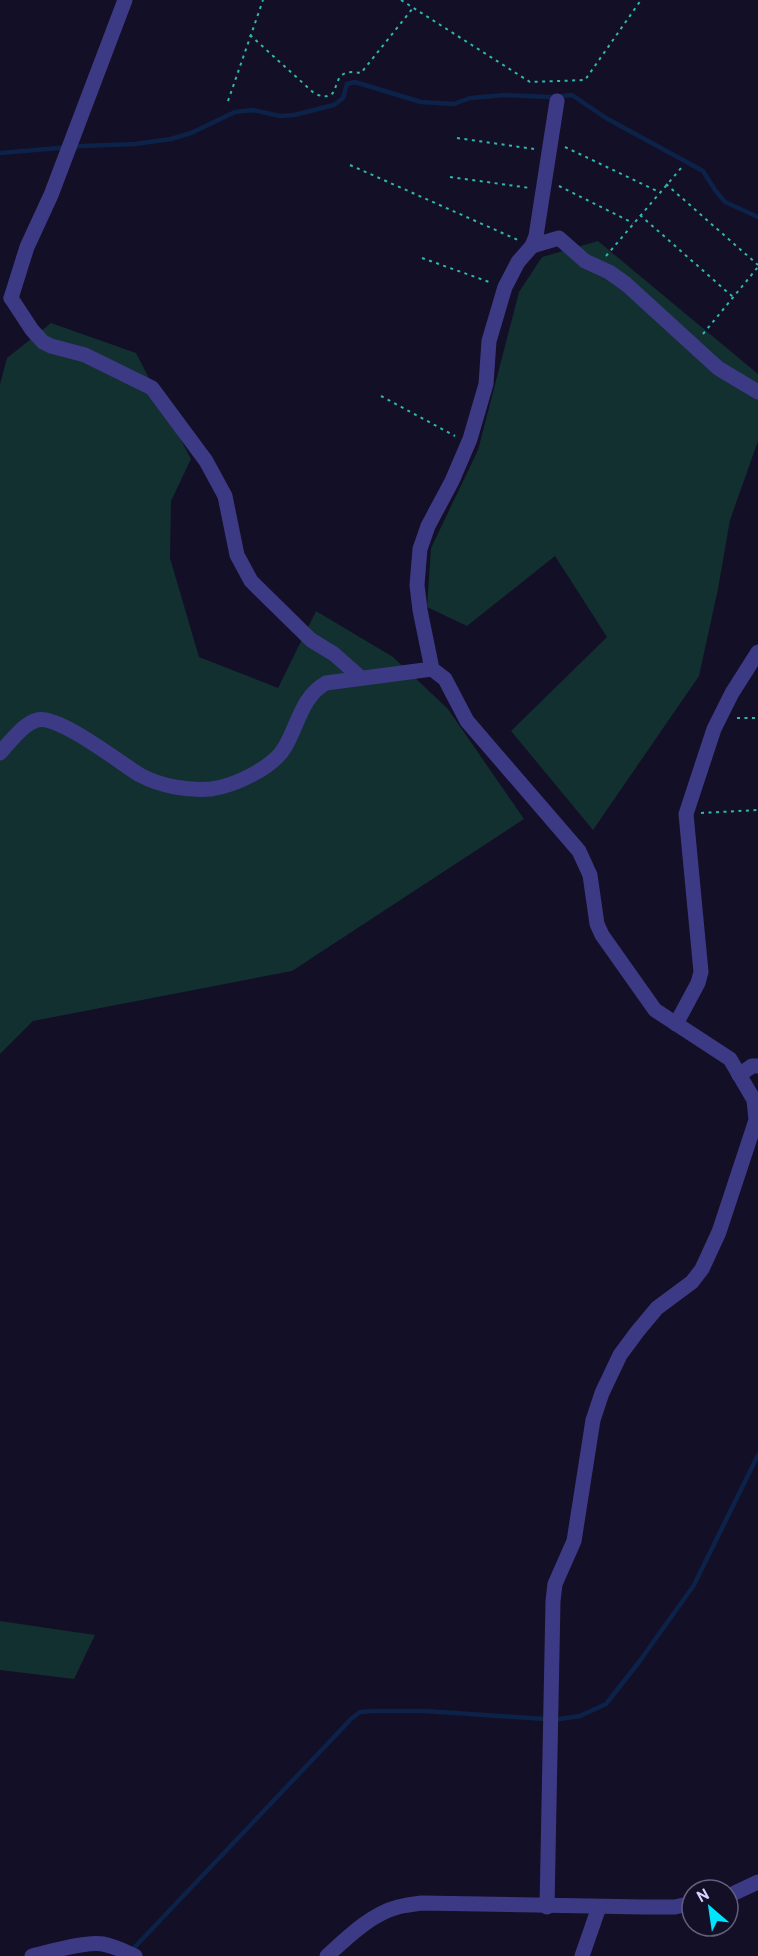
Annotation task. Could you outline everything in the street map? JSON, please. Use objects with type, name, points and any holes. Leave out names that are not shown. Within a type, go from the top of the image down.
[{"type":"street","points":[[125,0],[51,195],[6,300],[43,342],[85,355],[152,388],[206,461],[225,496],[237,555],[251,581],[311,640],[334,654],[361,678]]},
{"type":"street","points":[[547,1906],[555,1584],[574,1541],[593,1420],[602,1392],[621,1355],[657,1308],[692,1282],[702,1269],[719,1232],[756,1120],[754,1100],[730,1059],[655,1010],[602,935],[597,924],[590,874],[579,851],[467,721],[445,679],[432,669],[420,610],[417,585],[420,549],[428,526],[468,443],[486,384],[489,340],[505,287],[518,262],[532,246],[536,236],[557,101]]},
{"type":"street","points":[[532,246],[559,238],[585,261],[609,272],[626,284],[718,368],[758,392]]},
{"type":"street","points":[[676,1024],[698,983],[701,972],[686,814],[719,718],[758,652]]},
{"type":"street","points":[[0,753],[28,724],[38,719],[47,719],[68,728],[142,776],[163,784],[212,789],[238,782],[267,766],[285,749],[301,711],[318,688],[326,683],[432,669]]},
{"type":"street","points":[[740,1075],[752,1066],[758,1066]]},
{"type":"street","points":[[740,1890],[758,1882]]},
{"type":"street","points":[[327,1956],[378,1915],[397,1907],[422,1903],[599,1907],[680,1906]]},
{"type":"street","points":[[582,1956],[599,1907]]},
{"type":"street","points":[[32,1956],[100,1943],[135,1956]]},
{"type":"path","points":[[228,101],[263,0]]},
{"type":"path","points":[[400,0],[530,82],[585,80],[641,0]]},
{"type":"path","points":[[250,35],[315,94],[322,97],[335,92],[342,75],[351,72],[361,73],[413,8]]},
{"type":"path","points":[[457,138],[551,146],[659,192]]},
{"type":"path","points":[[351,165],[532,246]]},
{"type":"path","points":[[596,267],[682,167]]},
{"type":"path","points":[[450,177],[545,185],[633,223]]},
{"type":"path","points":[[666,184],[758,266],[694,345]]},
{"type":"path","points":[[640,215],[734,297]]},
{"type":"path","points":[[422,258],[505,287]]},
{"type":"path","points":[[381,396],[468,443]]},
{"type":"path","points":[[719,718],[758,718]]},
{"type":"path","points":[[686,814],[758,810]]},
{"type":"green space","points":[[598,241],[758,374],[758,441],[730,520],[699,676],[593,830],[511,731],[607,637],[555,556],[467,626],[427,607],[431,548],[478,450],[519,292],[542,257]]},
{"type":"green space","points":[[51,323],[136,353],[191,459],[171,501],[170,558],[199,657],[278,688],[316,611],[393,657],[448,709],[524,819],[292,971],[33,1021],[0,1054],[0,384],[7,358]]},
{"type":"green space","points":[[0,1621],[95,1635],[74,1679],[0,1670]]},
{"type":"waterway","points":[[0,153],[135,144],[171,139],[191,133],[235,112],[253,110],[280,116],[294,115],[334,105],[343,98],[347,84],[355,82],[421,102],[454,104],[470,98],[505,95],[550,97],[572,95],[606,118],[703,171],[725,202],[758,217]]},
{"type":"waterway","points":[[559,1719],[580,1716],[606,1704],[639,1662],[694,1585],[758,1455]]},
{"type":"waterway","points":[[131,1951],[360,1712],[425,1711],[545,1719]]}]
